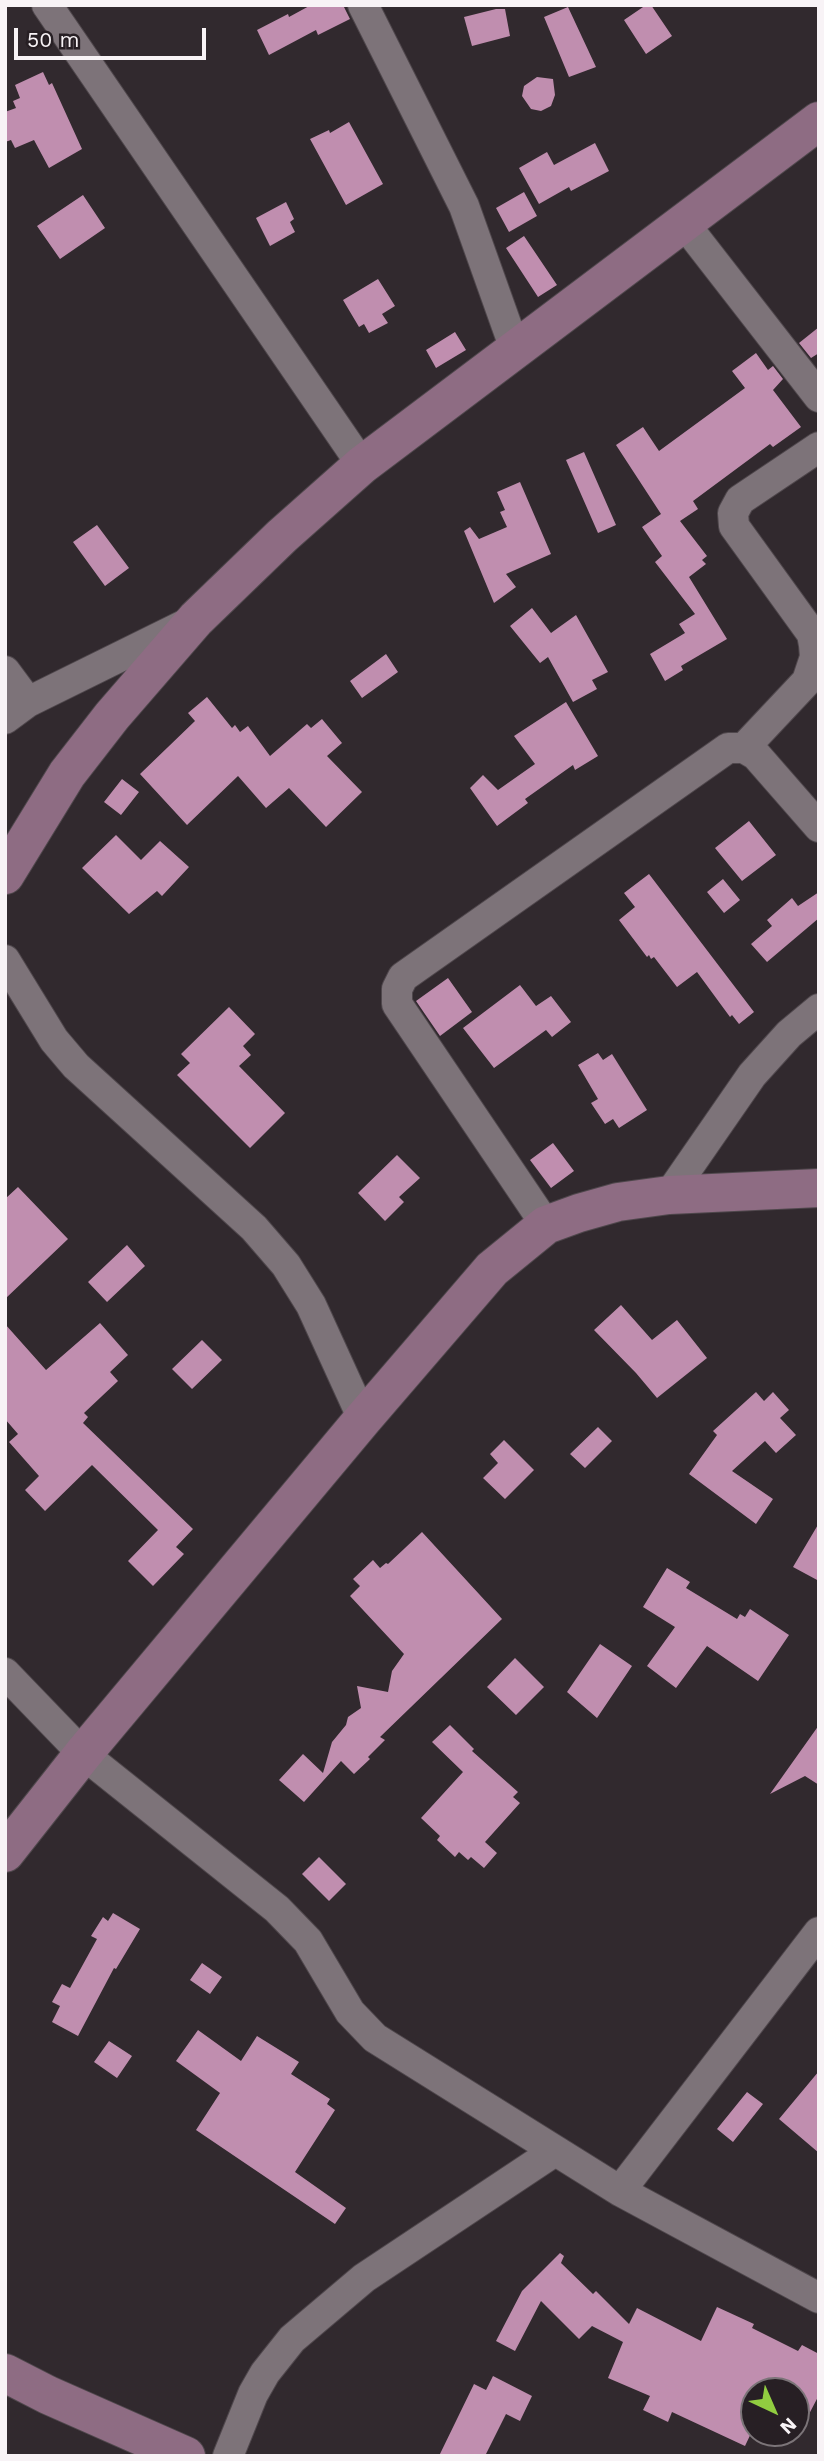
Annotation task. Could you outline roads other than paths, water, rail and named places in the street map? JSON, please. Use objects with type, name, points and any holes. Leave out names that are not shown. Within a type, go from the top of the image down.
[{"type":"street","points":[[47,5],[362,465]]},
{"type":"street","points":[[366,6],[464,206],[515,349]]},
{"type":"street","points":[[5,875],[88,745],[196,619],[282,536],[362,465],[683,222],[818,124]]},
{"type":"street","points":[[683,222],[819,397]]},
{"type":"street","points":[[744,748],[807,681],[814,657],[814,645],[812,634],[734,526],[733,513],[740,500],[819,447]]},
{"type":"street","points":[[5,671],[17,711],[196,619]]},
{"type":"street","points":[[546,1225],[397,1004],[397,989],[403,977],[728,748],[744,748],[756,755],[819,827]]},
{"type":"street","points":[[5,960],[54,1040],[76,1066],[254,1228],[286,1265],[311,1305],[363,1419]]},
{"type":"street","points":[[669,1195],[752,1075],[789,1034],[819,1009]]},
{"type":"street","points":[[5,1853],[83,1754],[492,1269],[546,1225],[618,1202],[669,1195],[819,1188]]},
{"type":"street","points":[[5,1673],[83,1754],[277,1909],[307,1941],[350,2012],[375,2038],[620,2192],[819,2298]]},
{"type":"street","points":[[620,2192],[819,1932]]},
{"type":"street","points":[[229,2456],[253,2394],[265,2373],[292,2339],[364,2278],[555,2151]]},
{"type":"street","points":[[5,2373],[186,2456]]}]
